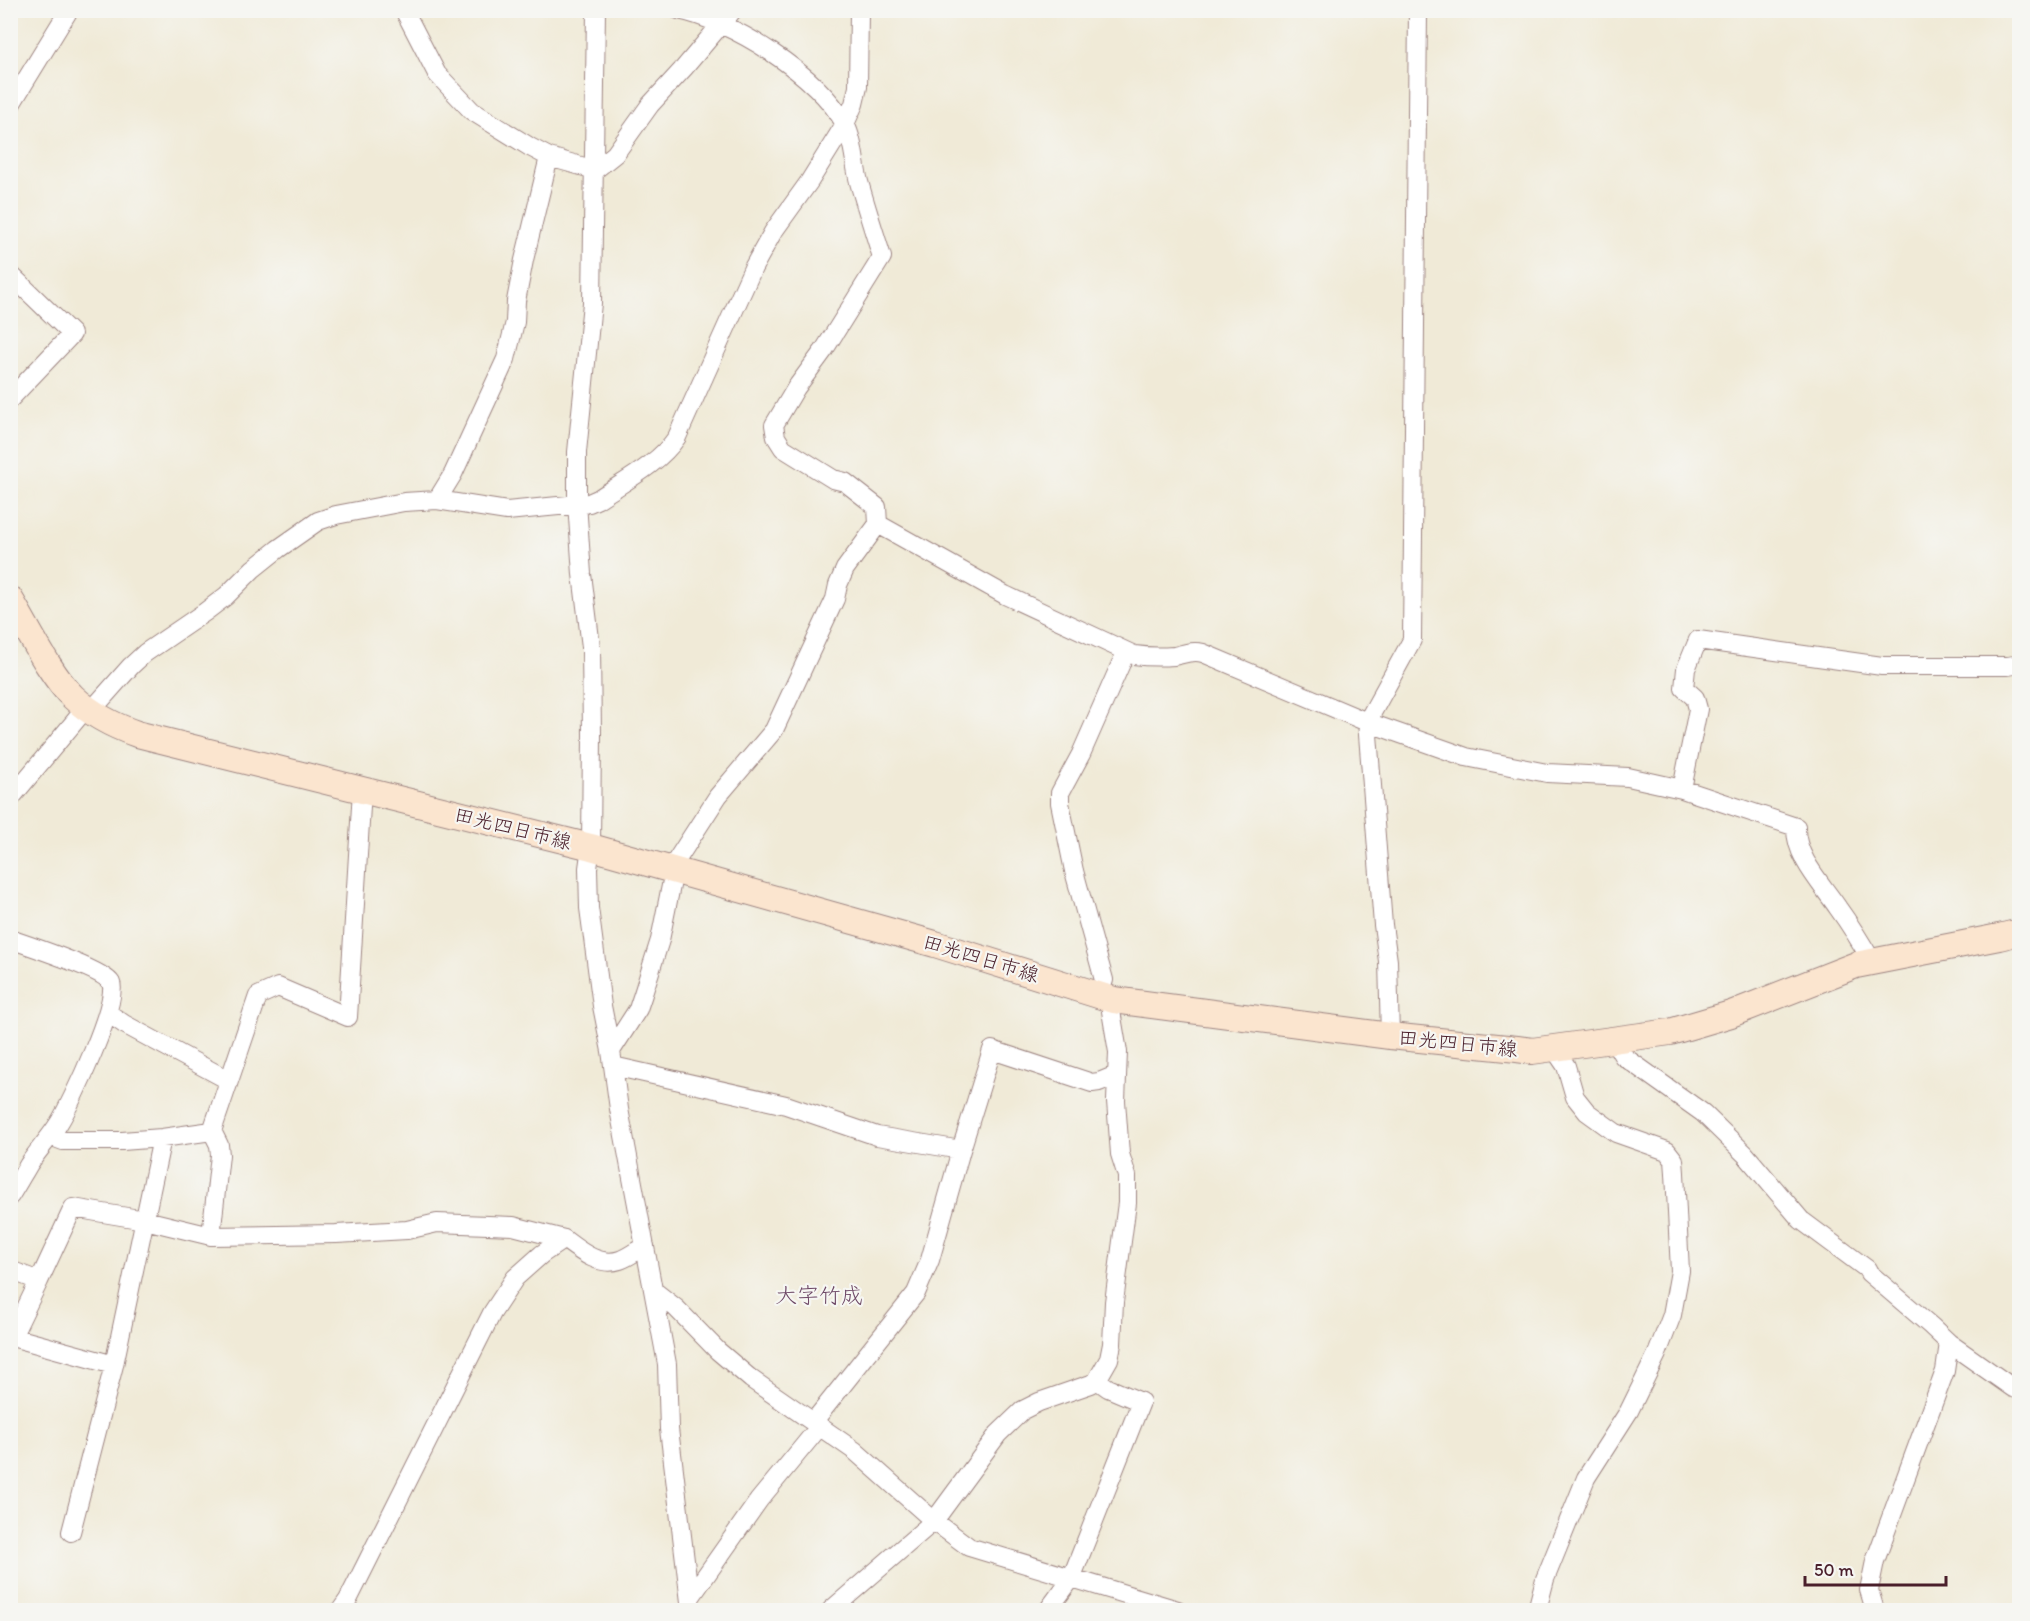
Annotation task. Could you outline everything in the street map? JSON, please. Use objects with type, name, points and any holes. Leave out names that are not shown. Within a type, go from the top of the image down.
[{"type":"main road","name":"田光四日市線","points":[[10,599],[58,679],[72,696],[88,710],[115,726],[137,735],[673,869],[935,944],[1107,997],[1390,1036],[1532,1051],[1670,1032],[1731,1014],[1856,965],[1999,938],[2019,932]]},
{"type":"street","points":[[10,106],[69,10]]},
{"type":"street","points":[[405,10],[438,74],[472,111],[549,157],[595,170]]},
{"type":"street","points":[[596,10],[591,314],[577,452],[577,503],[582,574],[591,647],[589,908],[602,1006],[667,1364],[669,1429],[690,1604]]},
{"type":"street","points":[[612,1059],[643,994],[660,940],[673,869],[682,850],[718,796],[774,730],[835,599],[845,569],[878,524],[877,507],[873,503],[845,482],[833,479],[783,448],[776,437],[774,425],[882,257],[859,182],[851,140],[845,124],[806,77],[780,58],[702,16],[678,10]]},
{"type":"street","points":[[595,170],[615,154],[650,105],[733,10]]},
{"type":"street","points":[[10,799],[88,710],[145,653],[219,602],[253,569],[318,521],[345,513],[404,502],[437,500],[507,511],[567,507],[577,503],[589,503],[650,464],[671,446],[753,268],[773,232],[809,182],[845,124],[854,104],[858,87],[860,10]]},
{"type":"street","points":[[1390,1036],[1388,961],[1383,925],[1367,722],[1412,640],[1418,10]]},
{"type":"street","points":[[437,500],[453,474],[506,359],[515,322],[524,260],[549,157]]},
{"type":"street","points":[[10,274],[72,334],[10,399]]},
{"type":"street","points":[[878,524],[1005,595],[1134,655],[1153,658],[1189,652],[1203,653],[1367,722],[1466,757],[1547,773],[1628,777],[1682,789],[1796,827],[1796,838],[1814,875],[1874,963]]},
{"type":"street","points":[[1682,789],[1698,709],[1695,698],[1684,688],[1684,678],[1698,640],[1882,666],[2008,666],[2019,664]]},
{"type":"street","points":[[831,1611],[934,1521],[998,1434],[1023,1410],[1039,1402],[1082,1388],[1096,1380],[1109,1359],[1127,1203],[1127,1176],[1120,1154],[1116,1101],[1118,1052],[1104,980],[1074,870],[1060,794],[1081,754],[1126,652]]},
{"type":"street","points":[[211,1236],[220,1155],[219,1145],[212,1131],[258,996],[278,987],[348,1017],[362,790]]},
{"type":"street","points":[[10,939],[64,958],[110,981],[112,988],[112,1000],[108,1013],[76,1092],[10,1196]]},
{"type":"street","points":[[108,1013],[124,1024],[228,1080]]},
{"type":"street","points":[[1613,1039],[1623,1056],[1702,1113],[1745,1154],[1801,1220],[1867,1269],[1949,1343],[2019,1390]]},
{"type":"street","points":[[1537,1611],[1545,1579],[1586,1478],[1629,1411],[1657,1354],[1675,1306],[1680,1271],[1674,1160],[1671,1155],[1660,1148],[1616,1132],[1587,1112],[1575,1097],[1566,1066],[1553,1047]]},
{"type":"street","points":[[690,1604],[759,1500],[916,1293],[930,1260],[992,1050],[1092,1083],[1116,1075]]},
{"type":"street","points":[[612,1059],[786,1105],[877,1136],[961,1150]]},
{"type":"street","points":[[50,1136],[63,1142],[162,1138],[212,1131]]},
{"type":"street","points":[[70,1532],[114,1365],[162,1138]]},
{"type":"street","points":[[114,1365],[12,1337],[73,1208],[145,1220],[211,1236],[406,1230],[437,1223],[513,1226],[564,1239],[587,1256],[602,1261],[619,1260],[645,1246]]},
{"type":"street","points":[[341,1611],[492,1313],[515,1278],[542,1254],[564,1239]]},
{"type":"street","points":[[10,1270],[39,1281]]},
{"type":"street","points":[[653,1290],[676,1308],[717,1351],[751,1378],[855,1451],[934,1521],[969,1547],[1178,1611]]},
{"type":"street","points":[[1875,1611],[1869,1590],[1875,1561],[1945,1371],[1949,1343]]},
{"type":"street","points":[[1048,1611],[1071,1579],[1141,1402],[1108,1388],[1096,1380]]},
{"type":"district","name":"大字竹成","points":[[819,1295]]}]
